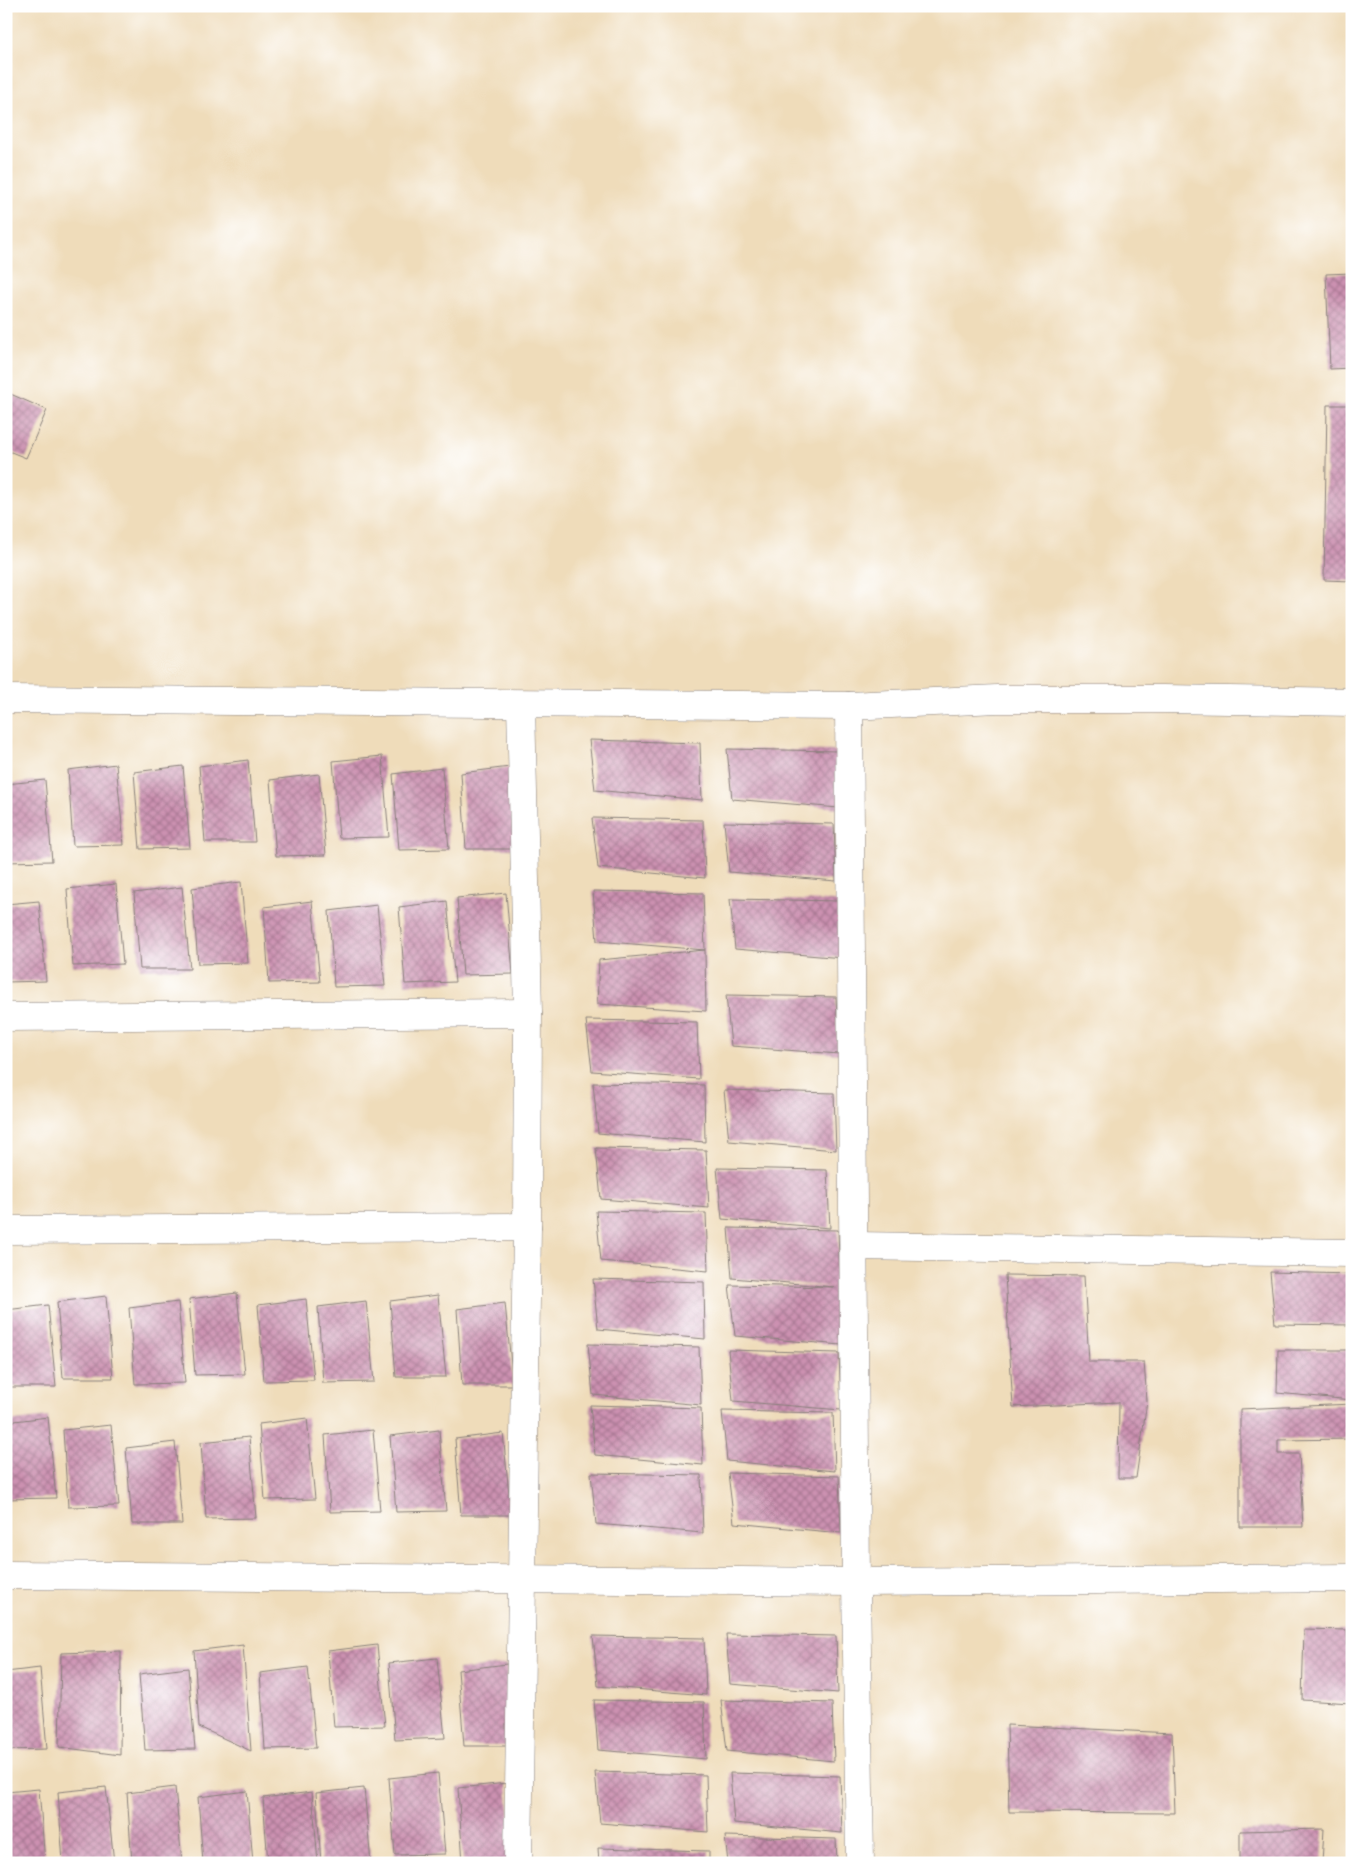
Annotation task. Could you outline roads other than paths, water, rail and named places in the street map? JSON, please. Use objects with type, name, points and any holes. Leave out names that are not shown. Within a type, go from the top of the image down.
[{"type":"street","points":[[6,699],[849,706],[997,699],[1352,702]]},
{"type":"street","points":[[518,1863],[523,1578],[528,1013],[521,704]]},
{"type":"street","points":[[849,706],[860,1863]]},
{"type":"street","points":[[6,1017],[528,1013]]},
{"type":"street","points":[[6,1230],[527,1227]]},
{"type":"street","points":[[854,1246],[1352,1253]]},
{"type":"street","points":[[6,1575],[856,1582],[1352,1578]]}]
